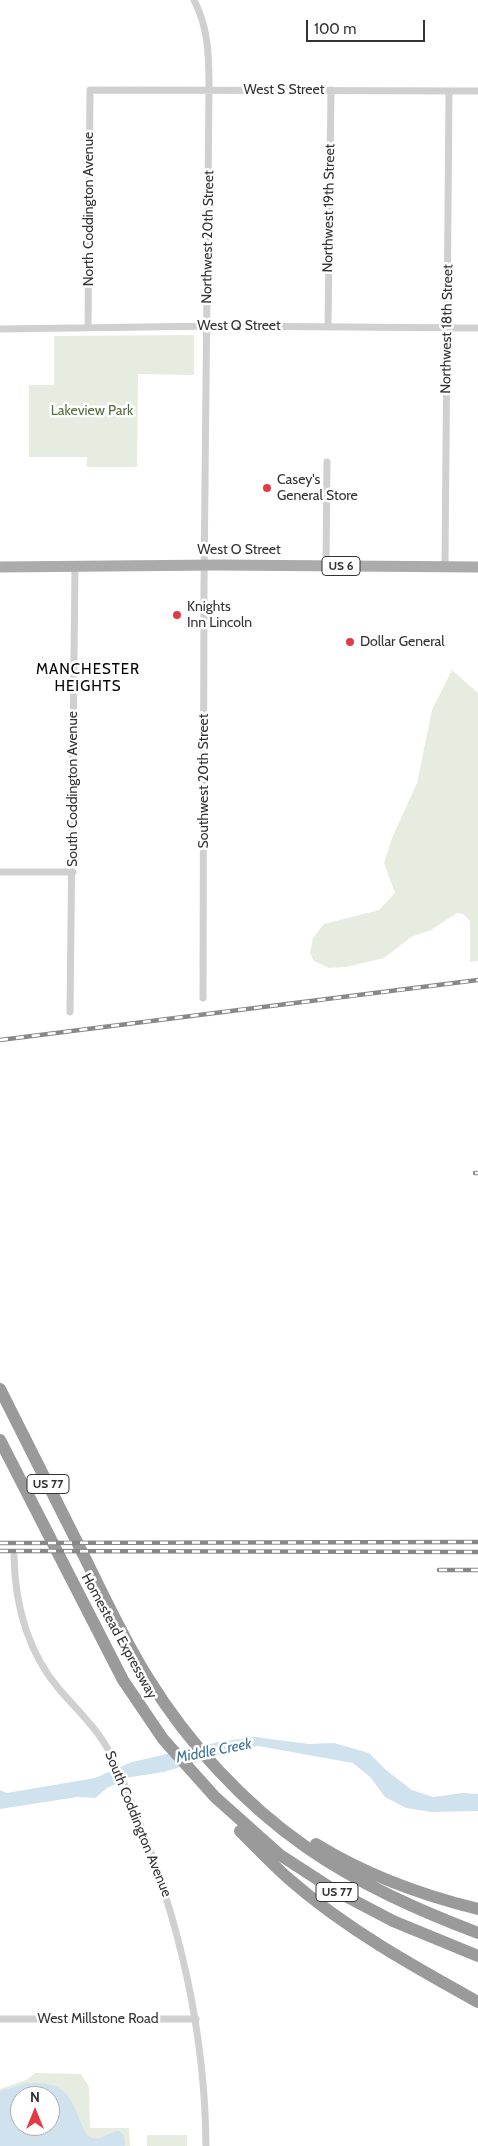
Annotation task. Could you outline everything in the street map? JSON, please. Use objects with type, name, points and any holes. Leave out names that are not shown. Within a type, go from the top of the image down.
[{"type":"highway","name":"Homestead Expressway","points":[[0,1389],[138,1661],[169,1710],[200,1749],[272,1821],[307,1848],[369,1885],[410,1905],[478,1933]]},
{"type":"highway","name":"Homestead Expressway","points":[[0,1440],[123,1680],[163,1739],[214,1797],[280,1855],[334,1890],[393,1921],[478,1956]]},
{"type":"highway","points":[[214,1797],[233,1825],[289,1879],[323,1906],[383,1948],[478,2002]]},
{"type":"highway","points":[[272,1821],[294,1830],[339,1858],[377,1876],[445,1901],[478,1909]]},
{"type":"main road","name":"West O Street","points":[[0,567],[205,565],[478,567]]},
{"type":"street","name":"Northwest 20th Street","points":[[194,0],[204,22],[207,39],[209,90],[205,565]]},
{"type":"street","name":"West S Street","points":[[90,90],[478,91]]},
{"type":"street","name":"North Coddington Avenue","points":[[88,328],[90,90]]},
{"type":"street","name":"Northwest 19th Street","points":[[328,327],[330,90]]},
{"type":"street","name":"Northwest 18th Street","points":[[445,567],[449,90]]},
{"type":"street","name":"West Q Street","points":[[0,329],[207,326],[478,328]]},
{"type":"street","points":[[326,566],[327,462]]},
{"type":"street","name":"Southwest 20th Street","points":[[203,998],[205,565]]},
{"type":"street","name":"South Coddington Avenue","points":[[70,1012],[75,566]]},
{"type":"street","points":[[0,872],[73,872]]},
{"type":"street","name":"South Coddington Avenue","points":[[14,1556],[14,1577],[20,1614],[36,1653],[58,1687],[98,1732],[113,1758],[167,1894],[180,1942],[196,2019],[203,2082],[206,2146]]},
{"type":"street","name":"West Millstone Road","points":[[0,2019],[196,2019]]},
{"type":"green space","name":"Lakeview Park","points":[[194,335],[194,375],[138,374],[137,467],[87,467],[87,457],[29,457],[29,385],[54,385],[54,336]]},
{"type":"green space","points":[[452,670],[478,693],[478,961],[470,962],[470,921],[463,914],[457,913],[431,930],[411,937],[384,958],[346,967],[329,968],[314,961],[310,953],[313,938],[324,924],[379,910],[395,893],[384,863],[392,838],[417,783],[432,710]]},
{"type":"green space","points":[[35,2073],[81,2074],[89,2087],[90,2128],[129,2128],[130,2146],[0,2146],[0,2089],[26,2080]]},
{"type":"green space","points":[[147,2135],[187,2135],[187,2146],[147,2146]]},
{"type":"water","name":"Middle Creek","points":[[255,1737],[309,1744],[334,1743],[369,1753],[386,1770],[412,1790],[433,1797],[463,1793],[478,1794],[478,1811],[431,1812],[406,1808],[385,1797],[370,1777],[353,1763],[258,1746],[229,1752],[164,1772],[131,1777],[107,1788],[95,1798],[77,1797],[0,1809],[0,1790],[7,1793],[95,1778],[132,1762],[219,1742]]},
{"type":"water","points":[[28,2083],[43,2083],[55,2086],[18,2086]]},
{"type":"water","points":[[10,2088],[10,2136],[60,2136],[60,2089],[69,2097],[88,2136],[100,2138],[118,2131],[124,2136],[125,2146],[0,2146],[0,2091]]},
{"type":"railway","points":[[0,1040],[478,980]]},
{"type":"railway","points":[[0,1543],[478,1542]]},
{"type":"railway","points":[[0,1551],[478,1552]]},
{"type":"railway","points":[[439,1570],[478,1570]]},
{"type":"place","name":"Casey's General Store","points":[[267,488]]},
{"type":"place","name":"Knights Inn Lincoln","points":[[177,615]]},
{"type":"place","name":"Dollar General","points":[[350,642]]},
{"type":"district","name":"MANCHESTER HEIGHTS","points":[[88,678]]}]
